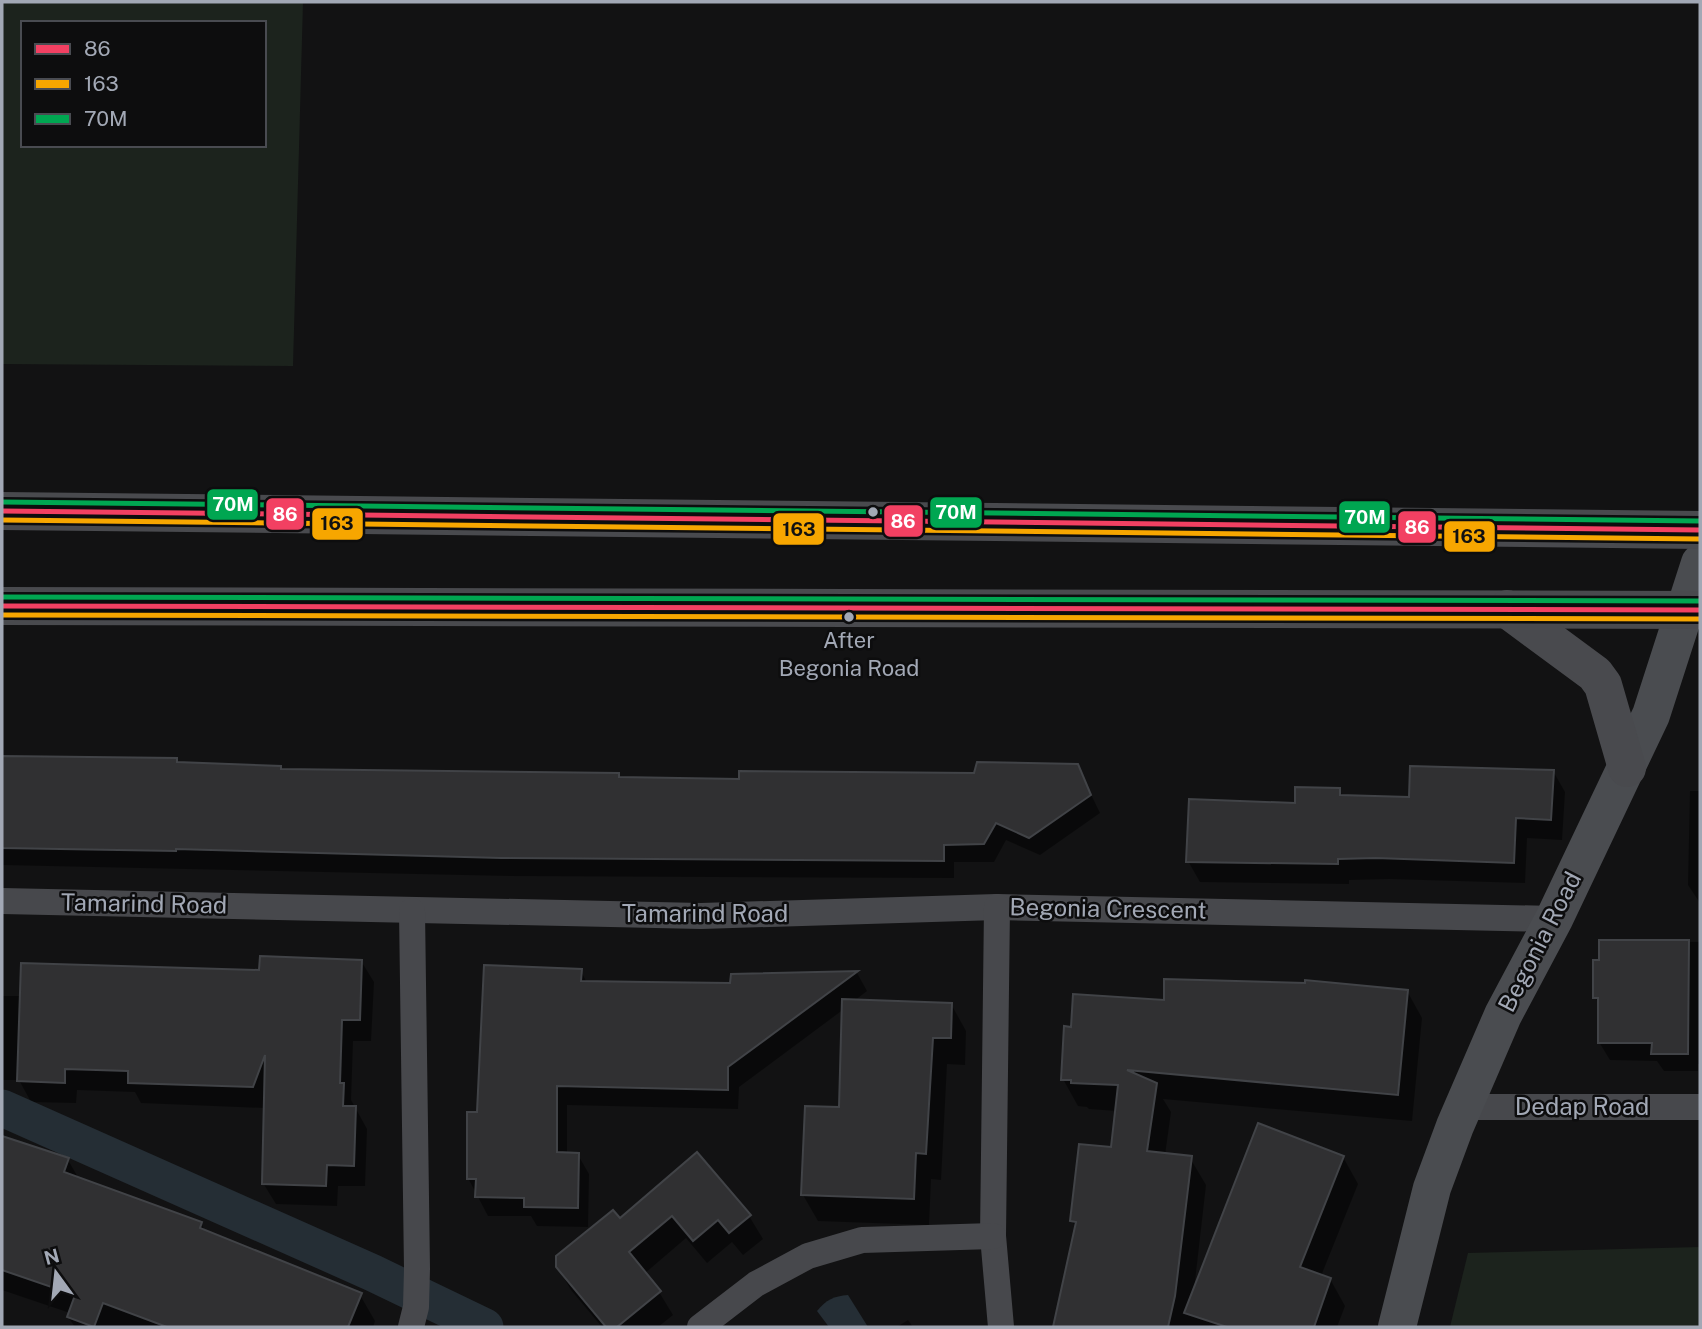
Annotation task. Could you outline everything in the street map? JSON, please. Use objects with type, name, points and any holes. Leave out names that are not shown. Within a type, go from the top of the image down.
[{"type":"main road","points":[[2,511],[1700,530]]},
{"type":"main road","points":[[2,606],[1693,610]]},
{"type":"main road","points":[[1507,609],[1595,674],[1603,685],[1627,768]]},
{"type":"street","name":"Begonia Road","points":[[1397,1327],[1432,1188],[1463,1107],[1503,1014],[1554,919],[1627,768],[1693,610],[1700,564]]},
{"type":"street","name":"Tamarind Road","points":[[2,901],[701,916],[997,906]]},
{"type":"street","name":"Begonia Crescent","points":[[1001,1327],[993,1236],[997,906],[1554,919]]},
{"type":"street","points":[[412,911],[417,1269],[413,1317]]},
{"type":"street","name":"Dedap Road","points":[[1463,1107],[1700,1107]]},
{"type":"street","points":[[701,1327],[756,1284],[808,1256],[862,1240],[993,1236]]},
{"type":"shaded area","points":[[2,2],[303,2],[293,366],[2,364]]},
{"type":"shaded area","points":[[1700,1247],[1700,1327],[1450,1327],[1468,1253]]},
{"type":"shaded area","points":[[848,1295],[868,1327],[829,1327],[817,1311],[831,1299]]},
{"type":"building","points":[[2,756],[177,758],[177,762],[281,766],[281,769],[619,773],[619,777],[739,779],[739,771],[974,773],[977,762],[1078,764],[1091,795],[1029,838],[996,823],[984,844],[944,845],[944,861],[501,858],[176,849],[2,848]]},
{"type":"building","points":[[1410,766],[1554,770],[1551,820],[1516,818],[1514,863],[1376,858],[1338,859],[1338,864],[1186,862],[1189,799],[1295,803],[1295,787],[1340,788],[1340,795],[1409,797]]},
{"type":"building","points":[[1599,940],[1689,940],[1688,1054],[1651,1054],[1652,1043],[1598,1043],[1598,998],[1593,998],[1593,960],[1599,960]]},
{"type":"building","points":[[260,956],[362,960],[360,1020],[342,1020],[340,1083],[344,1083],[343,1106],[356,1106],[354,1166],[327,1165],[326,1186],[262,1184],[265,1055],[253,1087],[128,1083],[128,1071],[65,1069],[65,1083],[17,1081],[21,963],[259,970]]},
{"type":"building","points":[[484,965],[582,969],[581,981],[730,983],[731,974],[858,971],[728,1067],[728,1090],[557,1086],[557,1152],[579,1153],[578,1208],[524,1207],[524,1198],[475,1197],[476,1179],[467,1179],[467,1112],[477,1112]]},
{"type":"building","points":[[1164,979],[1305,983],[1305,980],[1408,990],[1398,1095],[1127,1070],[1157,1083],[1147,1151],[1192,1156],[1175,1296],[1168,1327],[1053,1327],[1076,1222],[1070,1221],[1079,1144],[1111,1147],[1118,1085],[1071,1083],[1071,1080],[1061,1080],[1064,1026],[1071,1027],[1073,994],[1164,1000]]},
{"type":"building","points":[[842,999],[952,1003],[951,1038],[933,1038],[926,1154],[916,1153],[914,1199],[801,1195],[805,1106],[839,1107]]},
{"type":"building","points":[[1258,1123],[1344,1156],[1300,1267],[1331,1278],[1314,1327],[1227,1327],[1184,1313]]},
{"type":"building","points":[[2,1136],[69,1158],[64,1172],[202,1222],[200,1228],[362,1293],[348,1327],[167,1327],[103,1303],[94,1327],[67,1317],[75,1295],[2,1270]]},
{"type":"building","points":[[697,1152],[751,1215],[729,1233],[718,1220],[693,1241],[672,1216],[629,1252],[661,1291],[617,1327],[606,1327],[556,1267],[556,1256],[613,1210],[620,1218]]},
{"type":"waterway","points":[[2,1108],[373,1273],[485,1327]]},
{"type":"transit line","name":"70M","points":[[2,502],[1700,521]]},
{"type":"transit line","name":"86","points":[[2,511],[1700,530]]},
{"type":"transit line","name":"163","points":[[2,520],[1700,539]]},
{"type":"transit line","name":"70M","points":[[2,597],[1700,601]]},
{"type":"transit line","name":"86","points":[[2,606],[1700,610]]},
{"type":"transit line","name":"163","points":[[2,615],[1700,619]]},
{"type":"place","name":"After Begonia Road","points":[[849,617]]}]
